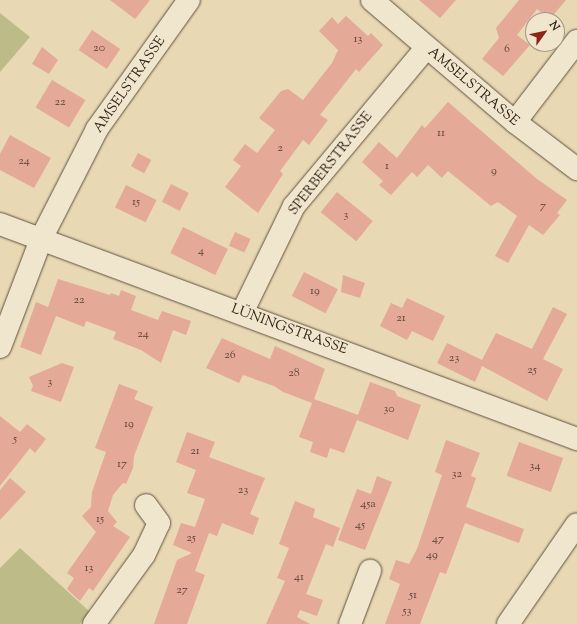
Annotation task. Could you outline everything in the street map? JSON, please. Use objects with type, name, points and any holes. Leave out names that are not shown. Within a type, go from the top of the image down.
[{"type":"street","name":"AMSELSTRASSE","points":[[0,347],[42,237],[97,129],[189,0]]},
{"type":"street","name":"AMSELSTRASSE","points":[[372,0],[426,48],[515,122],[577,169]]},
{"type":"street","points":[[515,122],[577,41]]},
{"type":"street","name":"SPERBERSTRASSE","points":[[242,313],[294,206],[426,48]]},
{"type":"street","name":"LÜNINGSTRASSE","points":[[0,224],[42,237],[99,263],[242,313],[577,439]]},
{"type":"street","points":[[94,624],[144,554],[159,523],[146,504]]},
{"type":"street","points":[[508,624],[577,524]]},
{"type":"street","points":[[350,624],[370,571]]},
{"type":"shaded area","points":[[0,13],[30,37],[0,72]]},
{"type":"shaded area","points":[[20,548],[90,612],[80,624],[0,624],[0,568]]},
{"type":"building","points":[[110,0],[150,0],[135,19]]},
{"type":"building","points":[[419,0],[456,0],[440,18]]},
{"type":"building","points":[[519,0],[566,0],[556,12],[541,12],[537,9],[535,12],[525,12],[525,25],[517,35],[525,41],[525,51],[503,76],[482,59],[499,38],[496,28]]},
{"type":"building","points":[[346,16],[368,36],[371,33],[383,45],[359,72],[356,69],[320,115],[328,120],[309,145],[303,140],[280,171],[283,174],[258,213],[225,187],[241,166],[233,160],[245,144],[257,153],[275,130],[259,118],[281,91],[288,89],[303,100],[332,63],[338,50],[319,31],[332,17],[338,24]]},
{"type":"building","points":[[92,30],[120,49],[107,69],[79,50]]},
{"type":"building","points":[[42,47],[58,60],[49,74],[32,64]]},
{"type":"building","points":[[52,80],[85,100],[69,128],[36,107]]},
{"type":"building","points":[[448,102],[537,179],[567,200],[557,213],[560,215],[543,235],[529,225],[508,263],[495,256],[517,216],[498,202],[491,206],[448,171],[442,178],[428,165],[417,177],[412,172],[391,195],[379,185],[383,181],[362,162],[379,142],[397,158],[422,125],[425,128]]},
{"type":"building","points":[[10,135],[51,158],[34,188],[0,170],[0,154]]},
{"type":"building","points":[[138,153],[151,160],[144,173],[131,166]]},
{"type":"building","points":[[171,184],[189,193],[180,211],[162,202]]},
{"type":"building","points":[[126,185],[157,200],[146,222],[115,207]]},
{"type":"building","points":[[337,192],[373,221],[356,241],[321,212]]},
{"type":"building","points":[[183,227],[228,249],[215,275],[170,253]]},
{"type":"building","points":[[235,232],[251,239],[244,253],[229,246]]},
{"type":"building","points":[[304,272],[338,289],[326,313],[292,296]]},
{"type":"building","points":[[343,275],[365,283],[360,298],[341,292]]},
{"type":"building","points":[[58,279],[110,295],[111,293],[119,296],[121,290],[136,296],[131,310],[158,320],[162,311],[191,321],[186,335],[173,330],[161,363],[141,350],[113,339],[116,332],[86,321],[84,327],[56,316],[41,355],[20,347],[36,302],[48,307]]},
{"type":"building","points":[[407,298],[445,316],[433,341],[412,331],[407,340],[380,326],[391,303],[402,308]]},
{"type":"building","points":[[553,307],[567,314],[543,359],[563,369],[547,401],[482,366],[475,382],[437,363],[447,343],[482,360],[496,333],[532,349]]},
{"type":"building","points":[[222,338],[270,359],[275,346],[325,369],[314,399],[358,415],[370,382],[395,391],[397,396],[421,405],[408,440],[357,420],[344,453],[330,448],[327,458],[310,452],[313,442],[299,437],[312,403],[283,392],[274,386],[243,375],[239,383],[206,368]]},
{"type":"building","points":[[62,363],[74,367],[61,402],[31,391],[33,386],[29,377]]},
{"type":"building","points":[[119,384],[138,391],[134,399],[153,407],[134,456],[133,468],[126,484],[123,483],[113,495],[108,511],[117,522],[113,526],[130,537],[93,591],[89,588],[80,601],[67,589],[74,578],[67,573],[96,532],[82,516],[91,507],[92,492],[106,452],[95,448]]},
{"type":"building","points":[[0,416],[20,432],[27,424],[46,439],[35,453],[30,448],[0,486]]},
{"type":"building","points":[[187,432],[215,442],[209,457],[265,478],[250,514],[259,518],[253,535],[222,523],[217,536],[209,533],[195,571],[205,575],[187,624],[154,624],[177,560],[192,553],[173,545],[181,523],[195,527],[205,499],[187,493],[196,470],[176,462]]},
{"type":"building","points":[[446,440],[480,453],[471,476],[476,478],[466,507],[524,529],[519,543],[465,523],[446,574],[440,572],[420,624],[385,624],[400,584],[389,579],[396,560],[409,564],[417,549],[442,475],[435,472]]},
{"type":"building","points":[[519,442],[563,458],[551,492],[507,476]]},
{"type":"building","points":[[377,476],[392,482],[365,550],[338,540],[357,489],[371,494]]},
{"type":"building","points":[[10,478],[26,492],[0,520],[0,490]]},
{"type":"building","points":[[295,501],[315,509],[313,517],[340,528],[333,547],[326,544],[306,594],[323,600],[317,616],[300,610],[297,617],[310,624],[266,624],[285,581],[277,578],[289,548],[279,544]]}]
